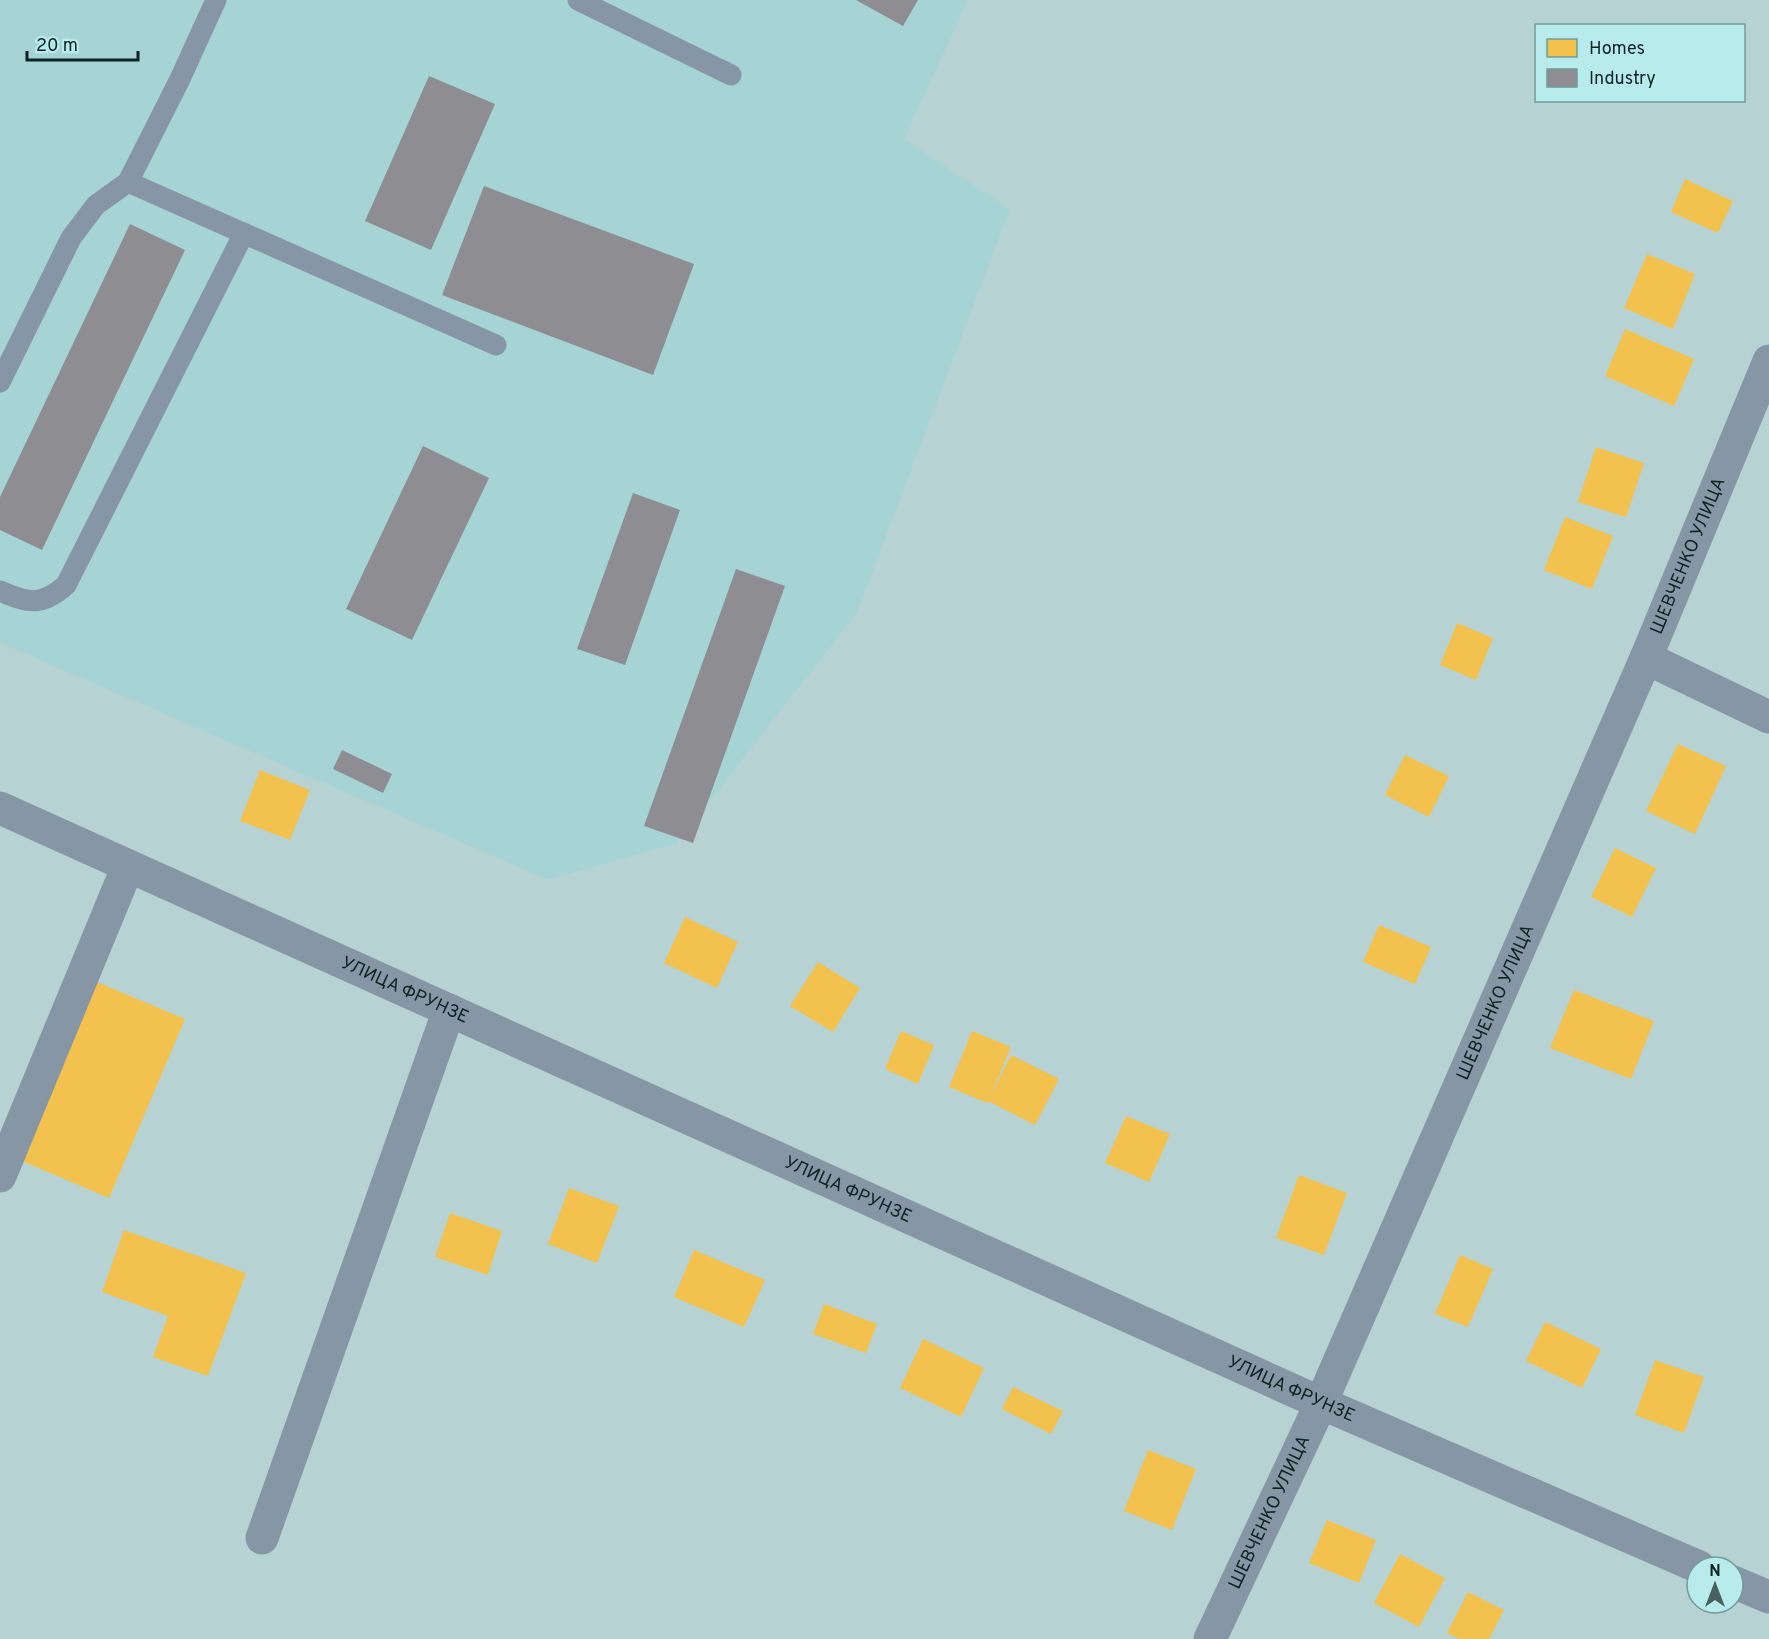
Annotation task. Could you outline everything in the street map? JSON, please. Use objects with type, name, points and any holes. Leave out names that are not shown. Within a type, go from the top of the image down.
[{"type":"street","name":"ШЕВЧЕНКО УЛИЦА","points":[[1210,1639],[1321,1403],[1646,658],[1769,361]]},
{"type":"street","points":[[1646,658],[1769,717]]},
{"type":"street","name":"УЛИЦА ФРУНЗЕ","points":[[0,808],[1321,1403],[1685,1561]]},
{"type":"street","points":[[0,1176],[128,866]]},
{"type":"street","points":[[262,1538],[449,1010]]},
{"type":"street","points":[[1745,1587],[1769,1597]]},
{"type":"lane","points":[[0,382],[71,238],[96,205],[128,182],[180,79],[216,0]]},
{"type":"lane","points":[[578,0],[731,75]]},
{"type":"lane","points":[[128,182],[496,345]]},
{"type":"lane","points":[[0,591],[24,601],[42,601],[55,595],[66,585],[244,233]]},
{"type":"shaded area","points":[[0,0],[968,0],[904,139],[1010,209],[857,613],[677,843],[548,880],[0,643]]},
{"type":"building: Homes","points":[[1685,179],[1733,201],[1718,233],[1671,212]]},
{"type":"building: Homes","points":[[1647,254],[1695,274],[1673,329],[1624,308]]},
{"type":"building: Homes","points":[[1625,329],[1694,359],[1674,406],[1605,376]]},
{"type":"building: Homes","points":[[1596,447],[1644,463],[1626,517],[1578,502]]},
{"type":"building: Homes","points":[[1565,517],[1613,536],[1592,589],[1544,570]]},
{"type":"building: Homes","points":[[1457,623],[1493,638],[1476,680],[1440,665]]},
{"type":"building: Homes","points":[[1678,744],[1726,766],[1695,834],[1646,811]]},
{"type":"building: Homes","points":[[1405,755],[1449,776],[1429,817],[1385,795]]},
{"type":"building: Homes","points":[[260,770],[310,790],[290,840],[240,821]]},
{"type":"building: Homes","points":[[1615,848],[1656,868],[1632,917],[1591,897]]},
{"type":"building: Homes","points":[[685,917],[738,942],[717,988],[664,963]]},
{"type":"building: Homes","points":[[1379,925],[1431,947],[1415,984],[1363,962]]},
{"type":"building: Homes","points":[[818,962],[860,988],[833,1032],[790,1006]]},
{"type":"building: Homes","points":[[97,982],[185,1019],[109,1198],[22,1161]]},
{"type":"building: Homes","points":[[1574,990],[1654,1021],[1631,1079],[1550,1048]]},
{"type":"building: Homes","points":[[901,1031],[934,1045],[918,1084],[885,1069]]},
{"type":"building: Homes","points":[[972,1031],[1011,1047],[990,1097],[1011,1055],[1059,1079],[1035,1125],[988,1101],[987,1103],[949,1087]]},
{"type":"building: Homes","points":[[1126,1116],[1170,1134],[1149,1182],[1105,1163]]},
{"type":"building: Homes","points":[[1299,1175],[1347,1193],[1324,1255],[1276,1238]]},
{"type":"building: Homes","points":[[569,1188],[619,1206],[597,1263],[548,1244]]},
{"type":"building: Homes","points":[[450,1213],[502,1231],[488,1275],[435,1257]]},
{"type":"building: Homes","points":[[124,1230],[246,1273],[208,1376],[153,1357],[168,1316],[102,1292]]},
{"type":"building: Homes","points":[[694,1250],[765,1280],[744,1327],[674,1297]]},
{"type":"building: Homes","points":[[1460,1255],[1493,1269],[1468,1327],[1435,1314]]},
{"type":"building: Homes","points":[[824,1304],[877,1324],[866,1353],[813,1334]]},
{"type":"building: Homes","points":[[1545,1322],[1601,1349],[1582,1388],[1526,1361]]},
{"type":"building: Homes","points":[[923,1339],[984,1368],[961,1417],[900,1388]]},
{"type":"building: Homes","points":[[1655,1360],[1704,1377],[1684,1433],[1635,1415]]},
{"type":"building: Homes","points":[[1013,1387],[1063,1411],[1051,1434],[1002,1409]]},
{"type":"building: Homes","points":[[1148,1450],[1196,1469],[1172,1530],[1124,1511]]},
{"type":"building: Homes","points":[[1327,1520],[1376,1540],[1359,1583],[1309,1563]]},
{"type":"building: Homes","points":[[1400,1554],[1445,1578],[1419,1627],[1374,1603]]},
{"type":"building: Homes","points":[[1468,1592],[1504,1610],[1489,1639],[1459,1639],[1447,1633]]},
{"type":"building: Industry","points":[[856,0],[918,0],[903,26]]},
{"type":"building: Industry","points":[[429,76],[495,104],[431,250],[365,221]]},
{"type":"building: Industry","points":[[484,186],[694,264],[653,375],[442,295]]},
{"type":"building: Industry","points":[[130,224],[185,250],[42,550],[0,530],[0,497]]},
{"type":"building: Industry","points":[[423,446],[489,478],[412,640],[346,609]]},
{"type":"building: Industry","points":[[633,493],[680,510],[625,665],[577,649]]},
{"type":"building: Industry","points":[[736,569],[785,586],[693,843],[644,826]]},
{"type":"building: Industry","points":[[342,750],[392,774],[383,793],[333,769]]}]
